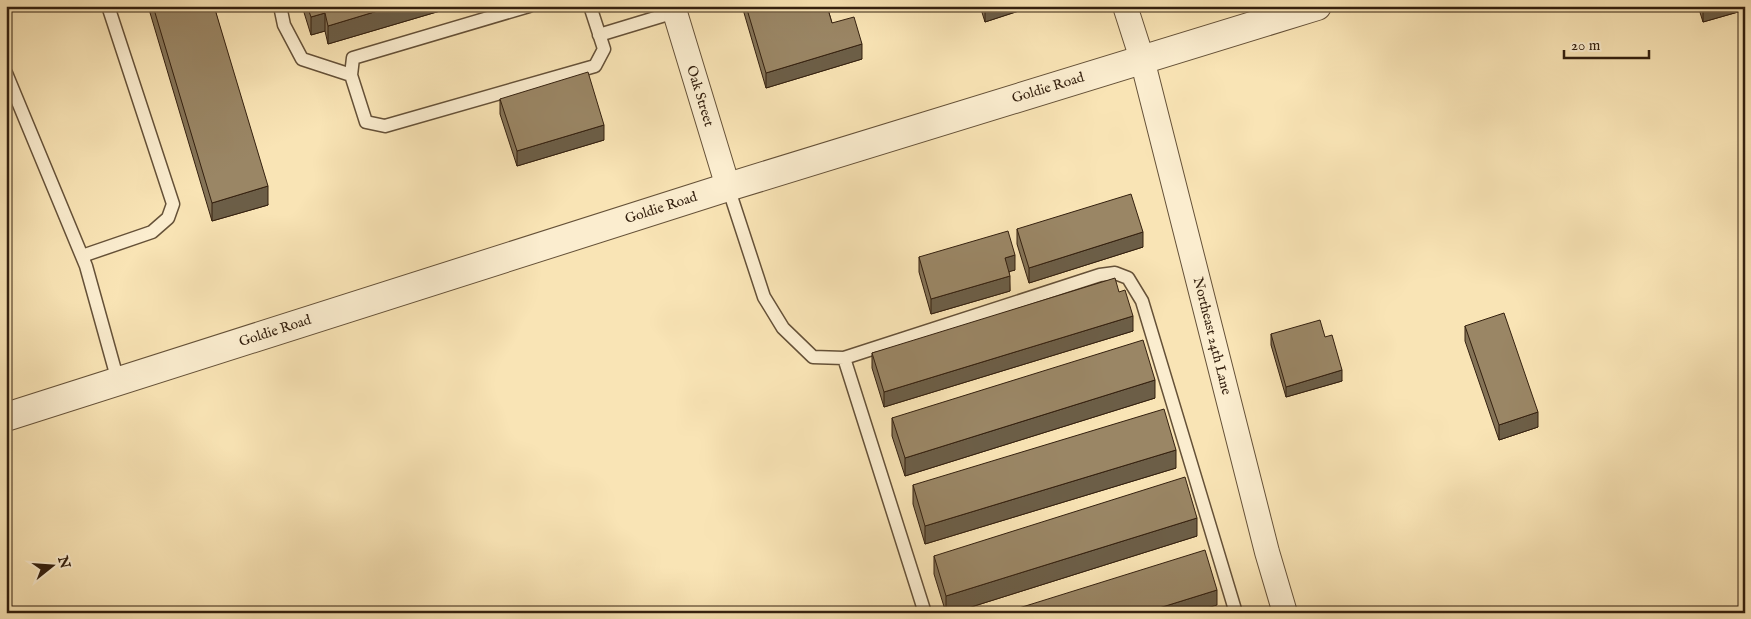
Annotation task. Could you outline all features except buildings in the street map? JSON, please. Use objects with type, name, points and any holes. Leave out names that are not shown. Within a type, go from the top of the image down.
[{"type":"street","name":"Northeast 24th Lane","points":[[1126,6],[1142,59],[1264,543],[1285,613]]},
{"type":"street","name":"Goldie Road","points":[[6,417],[728,187],[1317,6]]},
{"type":"street","name":"Oak Street","points":[[674,9],[728,187]]},
{"type":"lane","points":[[82,256],[152,232],[168,218],[173,204],[108,6]]},
{"type":"lane","points":[[280,6],[284,25],[302,59],[351,75]]},
{"type":"lane","points":[[529,6],[353,58],[351,75],[366,122],[385,126],[595,66],[604,49],[590,6]]},
{"type":"lane","points":[[599,35],[674,9]]},
{"type":"lane","points":[[6,73],[82,256],[118,381]]},
{"type":"lane","points":[[728,187],[764,297],[783,328],[812,357],[844,358],[1100,275],[1115,274],[1128,278],[1142,301],[1236,613]]},
{"type":"lane","points":[[844,358],[925,613]]}]
